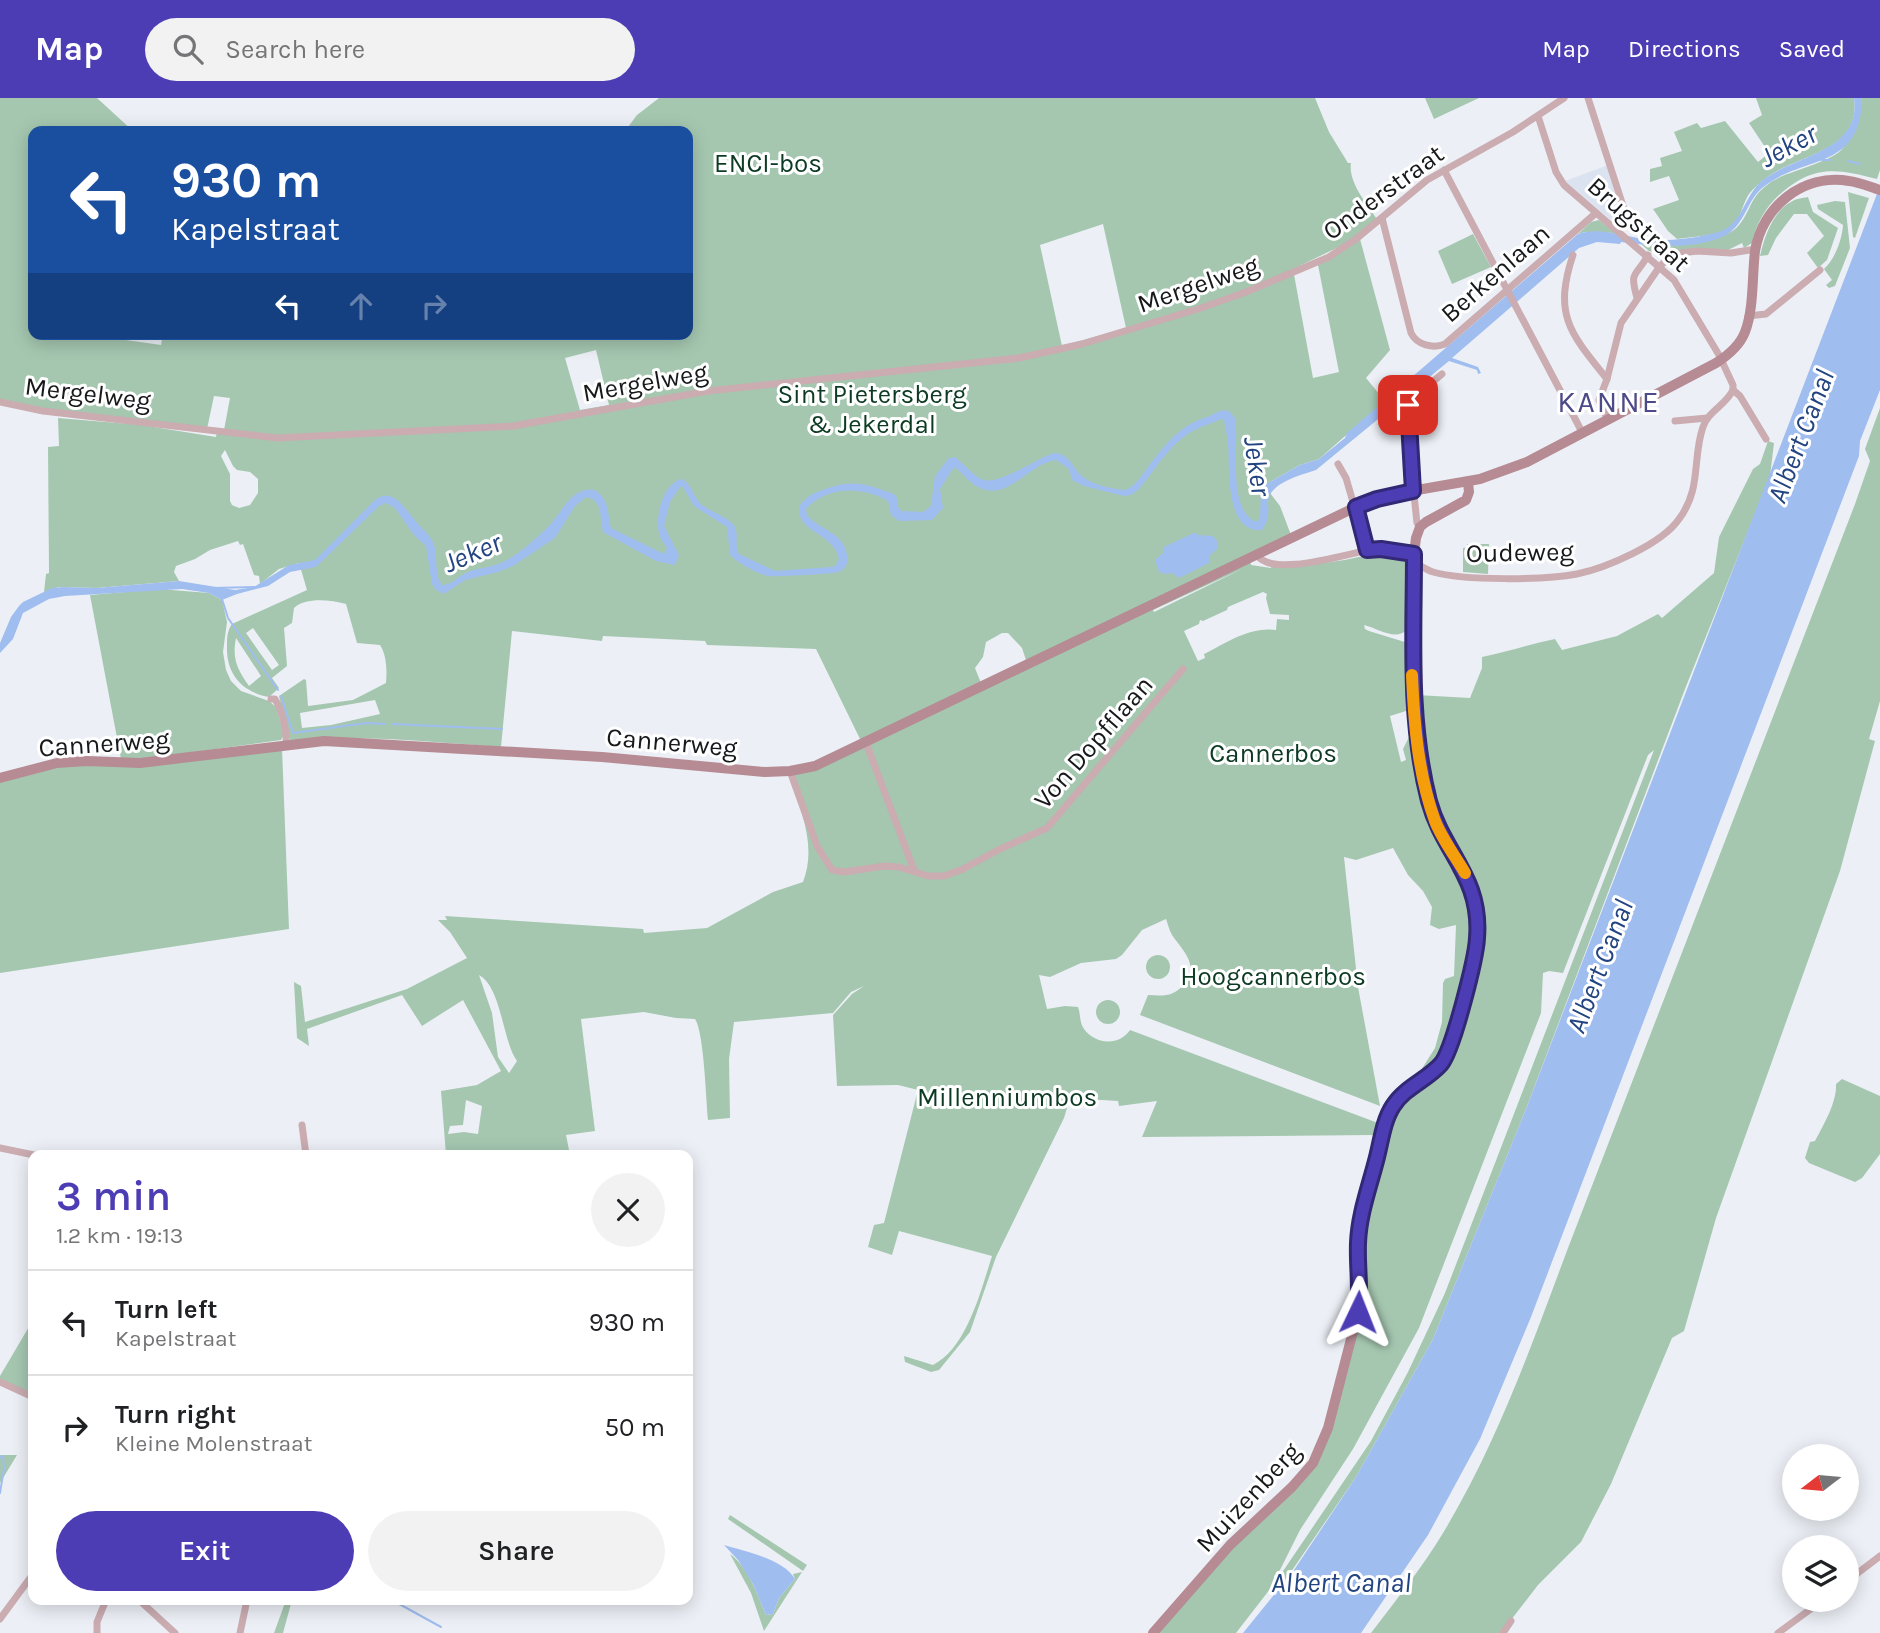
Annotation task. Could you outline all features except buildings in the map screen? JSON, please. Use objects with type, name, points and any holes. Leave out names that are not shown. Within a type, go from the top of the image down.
[{"type":"main road","points":[[1722,359],[1742,339],[1762,226],[1787,196],[1822,181],[1839,180],[1880,190]]},
{"type":"main road","name":"Cannerweg","points":[[0,778],[57,763],[140,763],[324,741],[366,741],[602,757],[765,772],[815,766],[1356,507],[1377,499],[1468,482],[1527,462],[1722,359]]},
{"type":"main road","points":[[1420,527],[1434,516],[1466,499],[1469,492],[1468,482]]},
{"type":"main road","name":"Muizenberg","points":[[1153,1633],[1230,1545],[1299,1481],[1321,1449],[1334,1409],[1358,1312],[1358,1242],[1364,1206],[1386,1122],[1393,1106],[1408,1090],[1443,1062],[1475,958],[1477,910],[1470,883],[1436,823],[1418,750],[1412,675],[1414,558],[1420,527]]},
{"type":"street","name":"Onderstraat","points":[[1286,275],[1338,252],[1419,186],[1564,98]]},
{"type":"street","points":[[1588,98],[1626,218]]},
{"type":"street","name":"Brugstraat","points":[[1538,116],[1559,178],[1569,191],[1660,266],[1680,287],[1722,359]]},
{"type":"street","points":[[1444,170],[1582,432]]},
{"type":"street","name":"Berkenlaan","points":[[1382,218],[1411,333],[1419,342],[1437,346],[1445,344],[1596,213]]},
{"type":"street","points":[[1626,218],[1640,228]]},
{"type":"street","points":[[1616,230],[1626,218]]},
{"type":"street","points":[[1607,418],[1599,400],[1622,323],[1636,298],[1660,266],[1681,253],[1731,253],[1756,249]]},
{"type":"street","points":[[1573,255],[1563,286],[1564,306],[1570,329],[1607,379]]},
{"type":"street","points":[[1636,298],[1633,275],[1648,256]]},
{"type":"street","points":[[1748,316],[1766,314],[1817,272]]},
{"type":"street","name":"Mergelweg","points":[[0,402],[43,411],[265,438],[513,426],[708,391],[1050,352],[1201,308],[1286,275]]},
{"type":"street","points":[[1722,359],[1733,390],[1740,396],[1766,439]]},
{"type":"street","points":[[1420,527],[1417,523],[1413,491],[1408,405],[1442,374]]},
{"type":"street","name":"Oudeweg","points":[[1257,555],[1265,562],[1288,564],[1327,560],[1381,549],[1414,558],[1433,572],[1517,578],[1576,574],[1614,561],[1659,538],[1682,517],[1694,486],[1701,432],[1707,418],[1733,390]]},
{"type":"street","points":[[1675,421],[1707,418]]},
{"type":"street","points":[[1338,464],[1356,507],[1367,550]]},
{"type":"street","name":"Von Dopfflaan","points":[[790,771],[814,841],[828,866],[836,872],[884,866],[914,870],[934,877],[953,873],[1051,826],[1183,669]]},
{"type":"street","points":[[271,699],[275,699],[278,704],[286,744]]},
{"type":"street","points":[[866,743],[914,870]]},
{"type":"street","points":[[302,1125],[305,1150]]},
{"type":"street","points":[[0,1148],[28,1154]]},
{"type":"street","points":[[0,1382],[28,1395]]},
{"type":"street","points":[[1859,1572],[1880,1556]]},
{"type":"street","points":[[0,1619],[28,1581]]},
{"type":"street","points":[[97,1633],[97,1622],[104,1605]]},
{"type":"street","points":[[144,1605],[175,1633]]},
{"type":"street","points":[[240,1633],[246,1605]]},
{"type":"street","points":[[1779,1633],[1807,1612]]},
{"type":"street","points":[[1503,1633],[1511,1621]]},
{"type":"shaded area","points":[[1608,165],[1620,214],[1620,219],[1612,221],[1565,181]]},
{"type":"green space","name":"Sint Pietersberg & Jekerdal","points":[[0,98],[97,98],[128,126],[28,126],[28,340],[126,340],[161,345],[162,340],[693,340],[693,126],[629,126],[637,115],[659,98],[1315,98],[1329,132],[1348,163],[1351,163],[1355,185],[1377,219],[1349,242],[1293,269],[1313,378],[1339,372],[1318,265],[1360,239],[1390,350],[1366,378],[1385,401],[1319,459],[1300,465],[1270,482],[1270,493],[1280,506],[1291,535],[1249,556],[1251,565],[1271,568],[1271,565],[1331,562],[1381,554],[1411,561],[1410,627],[1400,634],[1388,634],[1364,625],[1369,631],[1408,643],[1409,678],[1417,695],[1470,698],[1482,668],[1482,657],[1555,639],[1562,650],[1617,636],[1658,614],[1662,618],[1714,573],[1719,537],[1753,469],[1760,464],[1768,441],[1774,443],[1770,476],[1685,689],[1526,1109],[1433,1339],[1356,1477],[1280,1588],[1274,1584],[1236,1633],[1156,1633],[1218,1561],[1313,1468],[1358,1324],[1363,1327],[1366,1303],[1364,1238],[1375,1177],[1395,1110],[1413,1091],[1416,1078],[1435,1048],[1442,1022],[1443,983],[1445,979],[1454,976],[1456,925],[1439,929],[1430,925],[1432,907],[1423,891],[1408,875],[1393,848],[1356,860],[1344,857],[1358,987],[1380,1106],[1140,1015],[1148,995],[1172,993],[1189,977],[1188,958],[1172,935],[1166,919],[1142,930],[1116,959],[1081,963],[1050,977],[1039,975],[1047,1009],[1078,1007],[1082,1026],[1101,1041],[1120,1039],[1130,1030],[1378,1123],[1374,1135],[1142,1137],[1157,1101],[1119,1106],[1118,1101],[1070,1098],[1064,1118],[996,1257],[970,1332],[939,1370],[931,1372],[905,1362],[904,1356],[933,1365],[955,1346],[971,1317],[992,1256],[899,1231],[892,1255],[868,1247],[874,1225],[884,1223],[918,1090],[898,1085],[837,1086],[833,1015],[852,994],[864,986],[851,992],[833,1013],[734,1022],[729,1059],[730,1118],[708,1120],[703,1051],[695,1019],[644,1012],[581,1019],[595,1131],[566,1135],[569,1150],[446,1150],[441,1091],[477,1085],[501,1071],[463,1000],[422,1026],[402,995],[307,1029],[309,1046],[297,1038],[294,982],[301,986],[305,1022],[407,989],[467,958],[450,932],[438,920],[447,920],[445,916],[643,929],[644,933],[707,928],[773,892],[803,882],[807,868],[808,841],[789,776],[861,741],[816,649],[707,645],[705,641],[603,636],[602,641],[512,631],[501,747],[369,739],[290,741],[279,696],[304,679],[308,706],[353,700],[386,683],[385,659],[380,645],[357,643],[346,604],[318,600],[305,602],[294,608],[292,623],[284,628],[287,666],[272,678],[279,688],[269,697],[251,691],[238,680],[227,656],[230,627],[307,590],[299,563],[279,569],[260,584],[259,576],[254,575],[243,544],[240,545],[238,541],[210,550],[176,566],[174,572],[179,581],[97,588],[59,587],[44,592],[46,574],[49,573],[48,447],[59,446],[58,418],[141,425],[216,437],[217,430],[224,430],[230,398],[214,396],[207,429],[48,409],[0,399]],"holes":[[[1103,224],[1126,328],[1062,346],[1040,245]],[[596,350],[609,405],[580,410],[565,358]],[[225,450],[237,470],[250,472],[258,479],[258,493],[250,505],[239,508],[232,505],[230,474],[221,456]],[[1242,569],[1154,612],[1153,610]],[[1263,592],[1267,594],[1270,614],[1289,615],[1289,620],[1277,619],[1276,630],[1266,629],[1238,636],[1204,654],[1205,658],[1198,661],[1184,631],[1199,624],[1200,620],[1227,610],[1228,607]],[[253,628],[279,665],[272,670],[246,633]],[[1002,633],[1008,633],[1022,648],[1026,660],[981,683],[975,668],[983,657],[986,642]],[[236,638],[261,676],[249,686],[235,658]],[[375,700],[380,714],[331,725],[302,728],[300,713]],[[1411,711],[1411,733],[1403,749],[1406,760],[1401,762],[1390,716]],[[1654,750],[1445,1293],[1408,1372],[1371,1441],[1275,1583],[1274,1576],[1280,1570],[1300,1530],[1353,1449],[1419,1328],[1541,1013],[1543,973],[1563,973],[1648,755]],[[479,975],[493,991],[517,1061],[509,1073],[498,1057],[492,1013]],[[466,1100],[482,1106],[478,1134],[448,1134],[450,1126],[463,1125]]]},
{"type":"green space","points":[[1425,98],[1479,98],[1434,119]]},
{"type":"green space","points":[[1756,98],[1854,98],[1854,116],[1848,130],[1837,141],[1777,171],[1758,184],[1749,194],[1738,219],[1731,227],[1714,234],[1677,239],[1653,209],[1679,200],[1669,176],[1650,182],[1650,169],[1662,166],[1660,158],[1682,151],[1674,132],[1697,123],[1701,128],[1725,121],[1758,162],[1769,153],[1749,123],[1762,115]]},
{"type":"green space","points":[[1862,98],[1880,98],[1880,170],[1877,179],[1836,171],[1803,178],[1769,205],[1752,243],[1744,248],[1742,243],[1726,251],[1689,250],[1667,254],[1649,251],[1641,244],[1693,244],[1731,232],[1739,225],[1758,193],[1771,182],[1830,158],[1843,148],[1858,117]]},
{"type":"green space","points":[[1848,192],[1869,198],[1855,238],[1853,237]]},
{"type":"green space","points":[[1808,197],[1813,212],[1838,228],[1827,260],[1818,268],[1807,253],[1824,236],[1807,214],[1794,214],[1776,238],[1768,255],[1760,256],[1774,218],[1793,201]]},
{"type":"green space","points":[[1845,202],[1850,248],[1835,286],[1829,288],[1826,285],[1832,280],[1824,269],[1837,249],[1843,225],[1818,209],[1817,205]]},
{"type":"green space","points":[[1599,220],[1615,233],[1578,234],[1591,222]]},
{"type":"green space","points":[[1473,234],[1491,267],[1452,284],[1438,251]]},
{"type":"green space","points":[[1880,408],[1880,701],[1869,739],[1875,741],[1840,871],[1716,1218],[1684,1331],[1672,1338],[1611,1484],[1581,1542],[1538,1585],[1501,1633],[1371,1633],[1443,1533],[1497,1429],[1527,1357],[1855,504],[1870,461],[1865,449]]},
{"type":"green space","points":[[1467,544],[1489,544],[1488,574],[1463,572],[1463,548],[1467,547]]},
{"type":"green space","points":[[159,589],[209,593],[222,600],[227,622],[223,652],[226,670],[231,681],[241,691],[269,701],[276,707],[284,734],[281,740],[143,759],[121,759],[90,595]]},
{"type":"green space","points":[[282,748],[289,929],[0,973],[0,781],[48,767]]},
{"type":"green space","points":[[1158,955],[1166,959],[1170,967],[1166,975],[1158,979],[1150,975],[1146,967],[1150,959]]},
{"type":"green space","points":[[1108,1000],[1116,1004],[1120,1012],[1116,1020],[1108,1024],[1100,1020],[1096,1012],[1100,1004]]},
{"type":"green space","points":[[1842,1079],[1880,1096],[1880,1154],[1862,1178],[1855,1182],[1809,1163],[1805,1158],[1810,1142],[1815,1141],[1829,1113],[1836,1084]]},
{"type":"green space","points":[[28,1328],[28,1392],[0,1380]]},
{"type":"green space","points":[[0,1455],[17,1455],[0,1483]]},
{"type":"green space","points":[[730,1515],[807,1565],[803,1571],[728,1519]]},
{"type":"green space","points":[[730,1554],[747,1574],[766,1615],[773,1614],[779,1598],[795,1579],[793,1574],[802,1572],[764,1631],[751,1593]]},
{"type":"green space","points":[[284,1605],[291,1605],[283,1633],[274,1633]]},
{"type":"water","points":[[1854,98],[1862,98],[1859,122],[1852,138],[1841,150],[1778,177],[1762,188],[1730,233],[1698,244],[1659,246],[1597,242],[1579,248],[1452,358],[1478,367],[1481,373],[1449,361],[1316,470],[1294,477],[1273,490],[1269,496],[1267,520],[1262,530],[1250,528],[1241,521],[1235,510],[1228,442],[1224,420],[1221,419],[1183,437],[1131,495],[1124,496],[1084,486],[1072,480],[1069,469],[1056,460],[1037,467],[1009,486],[990,491],[976,486],[954,467],[940,489],[943,508],[932,520],[899,521],[891,515],[888,501],[878,496],[856,491],[834,492],[814,501],[806,509],[812,520],[836,536],[845,547],[847,563],[843,570],[838,572],[772,576],[748,568],[730,555],[727,527],[694,506],[683,487],[680,487],[670,502],[664,526],[679,555],[675,565],[656,561],[603,532],[600,510],[596,502],[586,497],[575,506],[555,538],[513,566],[465,580],[444,594],[432,584],[426,546],[414,535],[395,508],[386,503],[379,506],[316,567],[290,572],[268,586],[222,600],[209,593],[182,589],[49,599],[23,613],[13,639],[0,653],[0,643],[19,606],[52,588],[97,588],[179,581],[235,590],[254,587],[289,565],[315,560],[382,496],[393,498],[403,505],[431,539],[442,585],[470,571],[511,558],[552,523],[567,502],[586,490],[595,490],[603,498],[611,528],[664,554],[667,548],[659,533],[660,509],[665,493],[675,482],[682,479],[702,505],[729,520],[735,527],[739,554],[775,571],[831,567],[839,560],[836,550],[803,522],[800,514],[800,505],[809,496],[820,491],[838,485],[861,484],[894,494],[901,511],[923,512],[931,506],[935,476],[949,458],[955,457],[978,477],[988,480],[1007,476],[1054,453],[1064,455],[1087,480],[1125,490],[1135,483],[1179,432],[1195,422],[1219,412],[1229,411],[1235,418],[1237,490],[1247,515],[1256,522],[1260,518],[1261,490],[1268,483],[1300,465],[1319,459],[1578,234],[1595,231],[1667,240],[1700,236],[1725,229],[1737,218],[1763,180],[1837,141],[1854,116]]},
{"type":"water","name":"Albert Canal","points":[[1880,186],[1880,390],[1860,441],[1859,456],[1531,1317],[1480,1439],[1428,1535],[1361,1633],[1243,1633],[1294,1570],[1356,1477],[1433,1339],[1526,1109]]},
{"type":"water","points":[[1196,532],[1197,535],[1213,536],[1217,541],[1217,549],[1210,555],[1209,563],[1179,578],[1172,573],[1159,572],[1155,560],[1163,553],[1164,547]]},
{"type":"water","points":[[724,1545],[773,1561],[790,1572],[795,1579],[779,1598],[773,1614],[766,1615],[753,1584],[738,1560]]},
{"type":"waterway","name":"Jeker","points":[[1822,160],[1831,160]]},
{"type":"waterway","points":[[1848,161],[1860,164]]},
{"type":"waterway","points":[[212,588],[255,587]]},
{"type":"waterway","points":[[222,599],[228,618],[278,690]]},
{"type":"waterway","points":[[281,696],[293,733],[366,723],[385,724]]},
{"type":"waterway","points":[[392,724],[502,729]]},
{"type":"waterway","points":[[0,1457],[3,1456],[4,1468],[0,1493]]},
{"type":"waterway","points":[[401,1605],[441,1627]]},
{"type":"slow traffic","points":[[1412,675],[1418,750],[1429,802],[1436,823],[1465,873]]},
{"type":"district","name":"KANNE","points":[[1609,402]]},
{"type":"route","points":[[1358,1312],[1358,1242],[1364,1206],[1386,1122],[1393,1106],[1408,1090],[1443,1062],[1475,958],[1478,935],[1477,910],[1470,883],[1436,823],[1418,750],[1412,675],[1414,554],[1381,549],[1367,550],[1356,507],[1413,491],[1408,405]]},
{"type":"park label","name":"ENCI-bos","points":[[768,163]]},
{"type":"park label","name":"Cannerbos","points":[[1273,753]]},
{"type":"park label","name":"Hoogcannerbos","points":[[1273,976]]},
{"type":"park label","name":"Millenniumbos","points":[[1007,1097]]}]
